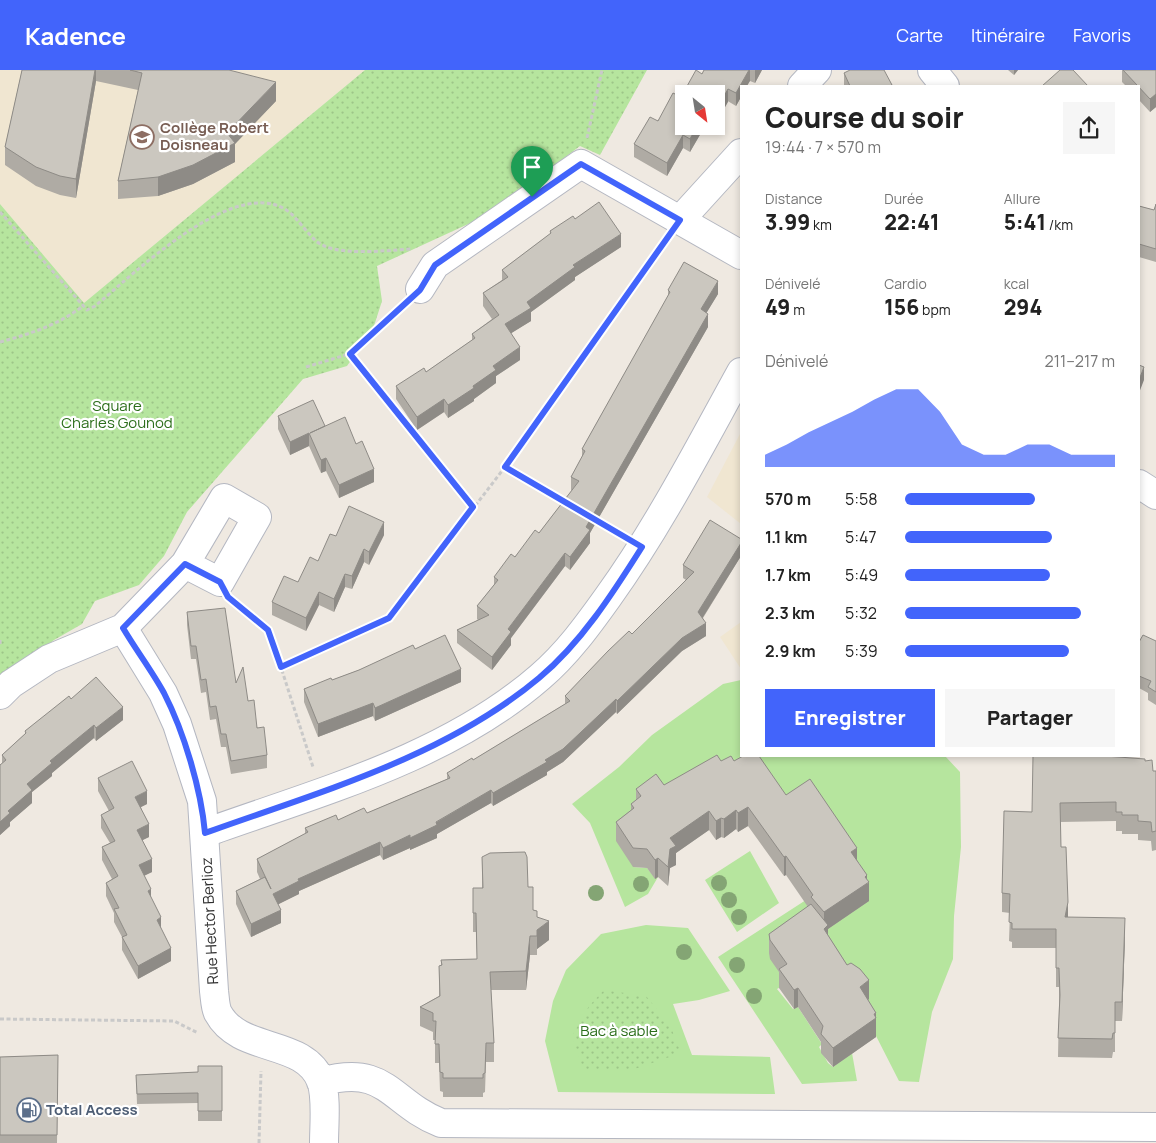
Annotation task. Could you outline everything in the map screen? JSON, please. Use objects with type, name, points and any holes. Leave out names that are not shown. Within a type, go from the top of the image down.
[{"type":"street","points":[[803,85],[817,70]]},
{"type":"street","points":[[932,70],[944,85]]},
{"type":"street","points":[[680,220],[740,154]]},
{"type":"street","points":[[420,290],[435,265],[581,164],[740,254]]},
{"type":"street","points":[[205,833],[321,791],[425,749],[481,720],[540,677],[580,636],[642,547],[740,374]]},
{"type":"street","points":[[0,695],[11,684],[49,659],[123,628],[185,564],[224,498],[257,517],[220,582],[185,564]]},
{"type":"street","name":"Rue Hector Berlioz","points":[[123,628],[164,693],[177,724],[202,801],[214,991],[217,1012],[229,1028],[241,1037],[301,1058],[312,1067],[322,1082]]},
{"type":"street","points":[[324,1143],[322,1082],[342,1076],[371,1079],[391,1088],[422,1115],[441,1123],[1156,1127]]},
{"type":"path","points":[[581,164],[602,70]]},
{"type":"path","points":[[0,212],[87,310],[95,306],[197,224],[232,209],[263,202],[283,208],[298,221],[316,242],[334,250],[419,249],[435,265]]},
{"type":"path","points":[[281,667],[389,618],[505,467],[680,220]]},
{"type":"path","points":[[306,367],[350,354],[420,290]]},
{"type":"path","points":[[0,342],[37,331],[70,316],[83,306]]},
{"type":"path","points":[[350,354],[473,507]]},
{"type":"path","points":[[505,467],[573,507]]},
{"type":"path","points":[[590,517],[642,547]]},
{"type":"path","points":[[220,582],[228,597],[268,630],[321,791]]},
{"type":"path","points":[[0,640],[0,645]]},
{"type":"path","points":[[0,1019],[174,1021],[200,1034]]},
{"type":"path","points":[[259,1143],[261,1066]]},
{"type":"shaded area","name":"Collège Robert Doisneau","points":[[0,70],[365,70],[84,303],[0,204]]},
{"type":"shaded area","points":[[740,434],[740,523],[707,497]]},
{"type":"shaded area","points":[[740,623],[740,667],[720,637]]},
{"type":"green space","name":"Square Charles Gounod","points":[[365,70],[647,70],[600,155],[580,146],[490,214],[377,266],[382,301],[373,329],[347,366],[303,379],[187,512],[164,556],[139,585],[95,601],[82,624],[54,640],[0,682],[0,204],[84,303]]},
{"type":"green space","points":[[740,680],[740,757],[946,757],[960,772],[961,847],[954,916],[953,959],[932,1012],[919,1082],[899,1081],[823,932],[851,871],[860,864],[844,847],[775,821],[755,769],[633,867],[647,868],[655,878],[658,877],[648,894],[625,907],[590,823],[572,804],[619,767],[652,735],[723,684]]},
{"type":"green space","points":[[750,851],[779,903],[737,932],[705,880]]},
{"type":"green space","points":[[809,898],[813,914],[787,983],[777,989],[793,1009],[798,1007],[822,1044],[819,1047],[828,1063],[833,1067],[852,1053],[857,1081],[802,1084],[718,957]]},
{"type":"green space","points":[[646,925],[688,928],[730,991],[699,1000],[673,1004],[692,1055],[770,1057],[775,1094],[558,1092],[545,1041],[553,1001],[566,970],[601,934]]},
{"type":"green space","name":"Bac à sable","points":[[604,990],[646,996],[670,1025],[681,1053],[629,1071],[583,1069],[572,1036],[589,1006]]},
{"type":"building","points":[[22,70],[95,70],[76,179],[60,176],[36,167],[5,147]]},
{"type":"building","points":[[130,70],[229,70],[276,82],[227,133],[235,143],[193,165],[158,177],[118,181],[142,73]]},
{"type":"building","points":[[696,70],[702,74],[704,70],[749,70],[736,93],[728,89],[725,94],[725,85],[688,85]]},
{"type":"building","points":[[850,70],[884,70],[892,85],[850,85],[844,73]]},
{"type":"building","points":[[1060,70],[1073,70],[1087,85],[1043,85]]},
{"type":"building","points":[[1123,70],[1156,70],[1156,94],[1150,99],[1140,88],[1140,85],[1137,85]]},
{"type":"building","points":[[673,93],[675,94],[675,135],[683,135],[667,163],[634,144],[650,117],[658,121]]},
{"type":"building","points":[[683,135],[692,135],[690,139]]},
{"type":"building","points":[[599,202],[621,234],[573,265],[575,267],[527,302],[531,308],[505,324],[520,347],[493,366],[496,370],[473,386],[474,388],[448,405],[444,399],[417,417],[396,386],[424,368],[426,372],[475,338],[472,334],[499,315],[483,293],[508,277],[502,270],[551,233],[550,231],[573,216],[575,219]]},
{"type":"building","points":[[1156,204],[1156,249],[1140,244],[1140,206],[1154,210]]},
{"type":"building","points":[[684,262],[718,281],[701,309],[708,314],[586,527],[590,530],[570,557],[565,553],[508,629],[511,632],[492,657],[457,630],[489,615],[477,606],[498,580],[494,577],[511,554],[515,557],[535,530],[539,533],[579,481],[571,477],[585,451],[582,449],[670,292],[668,290]]},
{"type":"building","points":[[1140,365],[1144,367],[1140,377]]},
{"type":"building","points":[[313,400],[325,426],[310,433],[345,417],[356,444],[362,441],[374,469],[339,485],[326,458],[321,460],[309,433],[290,442],[278,416]]},
{"type":"building","points":[[349,506],[384,522],[369,552],[364,549],[352,576],[345,574],[334,599],[319,592],[306,618],[272,602],[284,576],[298,582],[310,557],[318,561],[330,534],[336,536]]},
{"type":"building","points":[[710,520],[740,538],[740,545],[698,612],[706,623],[682,638],[617,701],[616,699],[563,749],[545,760],[547,762],[493,793],[491,790],[436,822],[437,825],[383,848],[380,842],[298,879],[299,881],[273,894],[281,910],[251,924],[236,891],[265,877],[271,889],[257,859],[308,832],[305,828],[336,815],[338,820],[364,808],[367,813],[450,778],[447,773],[472,758],[473,760],[570,701],[565,696],[608,651],[629,631],[632,634],[694,572],[683,565]]},
{"type":"building","points":[[225,608],[236,683],[243,667],[248,701],[254,700],[257,728],[264,727],[267,755],[231,761],[226,734],[221,734],[216,706],[210,707],[206,679],[201,680],[196,646],[191,646],[187,612]]},
{"type":"building","points":[[445,635],[461,669],[375,708],[373,703],[318,724],[304,689],[331,678],[332,680],[359,670],[413,645],[415,649]]},
{"type":"building","points":[[1143,635],[1156,641],[1156,692],[1148,687],[1151,681],[1140,676],[1140,640]]},
{"type":"building","points":[[96,677],[123,707],[96,728],[94,725],[50,761],[52,763],[27,784],[32,790],[8,811],[10,813],[0,822],[0,765],[6,760],[2,755],[26,733],[25,731],[69,696],[71,699]]},
{"type":"building","points":[[717,755],[721,761],[731,756],[734,761],[741,757],[760,757],[786,795],[810,779],[857,848],[851,852],[867,875],[865,877],[869,882],[824,912],[811,897],[813,895],[786,856],[784,857],[748,807],[738,813],[736,810],[724,819],[721,818],[716,821],[709,811],[670,838],[676,846],[670,849],[668,867],[658,858],[655,860],[647,849],[633,848],[616,822],[634,808],[631,804],[641,796],[636,789],[656,774],[664,785]]},
{"type":"building","points":[[1033,757],[1118,757],[1145,759],[1145,761],[1152,760],[1153,771],[1156,771],[1156,831],[1152,832],[1151,822],[1138,821],[1138,815],[1122,815],[1122,812],[1116,812],[1116,802],[1060,803],[1061,847],[1066,847],[1068,902],[1065,917],[1125,918],[1122,1002],[1115,1002],[1115,1033],[1113,1033],[1112,1039],[1058,1038],[1060,995],[1059,968],[1056,968],[1056,929],[1012,929],[1012,923],[1009,922],[1010,894],[1002,893],[1004,811],[1032,812]]},
{"type":"building","points":[[132,761],[147,791],[135,797],[149,824],[137,830],[152,859],[139,865],[151,889],[148,891],[161,917],[157,920],[171,948],[138,966],[122,937],[127,935],[114,909],[119,908],[106,883],[118,876],[102,847],[115,841],[101,815],[114,808],[98,778]]},
{"type":"building","points":[[525,852],[527,857],[528,887],[533,887],[533,910],[537,911],[537,917],[549,921],[537,930],[537,936],[530,936],[526,971],[490,972],[494,1043],[486,1043],[485,1073],[483,1078],[443,1078],[443,1073],[440,1072],[439,1044],[435,1044],[436,1021],[433,1021],[433,1013],[420,1007],[440,996],[439,966],[442,965],[441,960],[477,959],[476,913],[473,913],[473,888],[483,888],[482,857],[490,853]]},
{"type":"building","points":[[811,904],[828,925],[824,929],[847,965],[851,963],[860,969],[869,980],[860,987],[876,1013],[874,1014],[876,1018],[833,1048],[821,1034],[823,1026],[798,988],[794,990],[779,969],[787,964],[770,940],[769,934]]},
{"type":"building","name":"Total Access","points":[[58,1055],[57,1135],[0,1135],[0,1057]]},
{"type":"building","points":[[198,1066],[222,1066],[222,1111],[198,1111],[198,1093],[137,1094],[136,1075],[198,1072]]},
{"type":"place","name":"Collège Robert Doisneau","points":[[142,137]]},
{"type":"place","name":"Total Access","points":[[29,1110]]},
{"type":"route","points":[[581,164],[680,220],[505,467],[642,547],[580,636],[540,677],[481,720],[425,749],[372,772],[205,833],[202,801],[177,724],[164,693],[123,628],[185,564],[220,582],[228,597],[268,630],[281,667],[389,618],[473,507],[350,354],[420,290],[435,265],[532,197],[581,164]]}]
